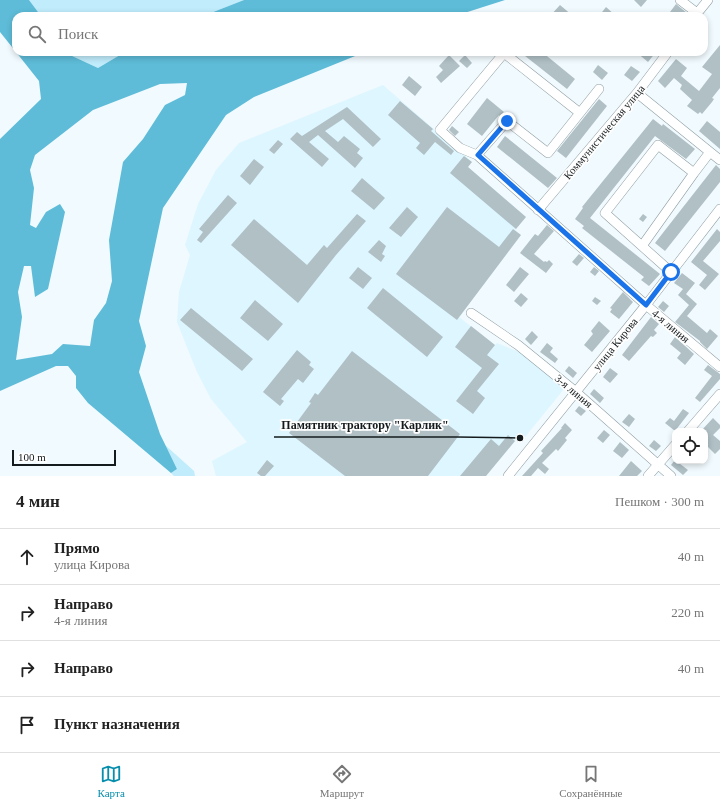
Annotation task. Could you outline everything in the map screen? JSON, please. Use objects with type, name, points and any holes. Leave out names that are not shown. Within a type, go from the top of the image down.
[{"type":"street","points":[[680,0],[693,12]]},
{"type":"street","points":[[698,12],[708,0]]},
{"type":"street","name":"4-я линия","points":[[502,56],[440,130],[460,148],[478,155],[646,305],[720,367]]},
{"type":"street","name":"4-я линия","points":[[508,56],[580,113]]},
{"type":"street","name":"Коммунистическая улица","points":[[538,210],[637,93],[665,56]]},
{"type":"street","points":[[478,155],[507,121],[548,153],[599,89]]},
{"type":"street","points":[[637,93],[720,160]]},
{"type":"street","points":[[671,272],[605,213],[658,144],[694,174]]},
{"type":"street","points":[[642,246],[710,152]]},
{"type":"street","name":"улица Кирова","points":[[508,476],[646,305],[720,209]]},
{"type":"street","name":"3-я линия","points":[[471,313],[518,345],[576,392],[671,476]]},
{"type":"street","points":[[691,428],[720,394]]},
{"type":"street","points":[[648,476],[672,448]]},
{"type":"shaded area","points":[[29,0],[244,0],[213,12],[38,12]]},
{"type":"shaded area","points":[[72,56],[118,56],[98,68]]},
{"type":"shaded area","points":[[383,85],[472,162],[468,167],[526,217],[515,230],[521,235],[459,317],[495,345],[497,343],[521,353],[564,389],[525,437],[519,436],[486,476],[216,476],[212,461],[247,442],[211,399],[197,372],[177,322],[179,292],[190,255],[185,245],[198,204],[216,170],[239,143]]},
{"type":"shaded area","points":[[165,445],[194,471],[195,476],[174,476],[171,473],[177,469]]},
{"type":"water","points":[[0,0],[29,0],[38,12],[12,12],[12,47],[0,32]]},
{"type":"water","points":[[244,0],[505,0],[468,12],[213,12]]},
{"type":"water","points":[[19,56],[72,56],[98,68],[118,56],[355,56],[254,97],[226,115],[163,208],[139,321],[146,346],[139,372],[160,434],[177,469],[171,473],[88,403],[76,388],[76,376],[68,366],[56,366],[0,391],[0,139],[41,99],[39,81]],"holes":[[[187,83],[185,95],[165,105],[143,139],[123,162],[109,240],[112,281],[106,303],[94,320],[90,346],[63,344],[52,354],[16,360],[22,317],[18,292],[24,266],[31,266],[35,297],[48,289],[65,212],[60,204],[46,212],[36,228],[30,225],[34,188],[30,170],[35,155],[93,110],[160,84]]]},
{"type":"building","points":[[634,0],[647,0],[641,7]]},
{"type":"building","points":[[676,4],[686,12],[670,12]]},
{"type":"building","points":[[560,5],[568,12],[554,12]]},
{"type":"building","points":[[606,7],[612,12],[602,12]]},
{"type":"building","points":[[720,45],[720,88],[712,98],[714,99],[712,102],[702,114],[700,112],[698,114],[687,106],[692,100],[680,89],[682,85],[674,78],[665,88],[658,81],[676,59],[687,68],[681,76],[699,91],[712,74],[702,67]]},
{"type":"building","points":[[448,56],[450,56],[460,66],[441,83],[436,77],[443,70],[439,66]]},
{"type":"building","points":[[466,56],[472,63],[467,68],[459,61]]},
{"type":"building","points":[[525,56],[547,56],[575,79],[567,89]]},
{"type":"building","points":[[641,56],[653,56],[648,62]]},
{"type":"building","points":[[598,65],[608,73],[602,80],[593,72]]},
{"type":"building","points":[[631,66],[640,72],[632,81],[624,75]]},
{"type":"building","points":[[409,76],[422,87],[415,96],[402,85]]},
{"type":"building","points":[[487,98],[504,112],[500,116],[499,115],[482,136],[467,124]]},
{"type":"building","points":[[599,99],[607,106],[566,158],[557,151]]},
{"type":"building","points":[[400,101],[433,129],[431,131],[454,151],[451,155],[435,142],[424,155],[416,148],[420,143],[388,115]]},
{"type":"building","points":[[347,107],[381,139],[373,147],[343,119],[325,131],[338,142],[344,136],[360,149],[357,153],[363,158],[355,168],[318,135],[309,142],[329,159],[322,167],[290,139],[297,132],[302,136]]},
{"type":"building","points":[[653,119],[662,126],[663,124],[695,149],[686,159],[655,136],[590,218],[660,274],[649,286],[641,280],[644,277],[582,228],[584,226],[575,219],[583,208],[582,207]]},
{"type":"building","points":[[707,121],[720,132],[720,149],[699,131]]},
{"type":"building","points":[[452,126],[459,132],[455,136],[449,130]]},
{"type":"building","points":[[505,136],[557,178],[548,188],[497,147]]},
{"type":"building","points":[[278,140],[283,144],[274,154],[269,150]]},
{"type":"building","points":[[464,156],[472,162],[468,167],[526,217],[516,229],[450,173]]},
{"type":"building","points":[[254,159],[264,167],[250,185],[240,176]]},
{"type":"building","points":[[716,165],[720,169],[720,182],[665,251],[655,243]]},
{"type":"building","points":[[362,178],[385,198],[374,210],[351,191]]},
{"type":"building","points":[[228,195],[237,203],[201,243],[197,240],[203,232],[199,229]]},
{"type":"building","points":[[407,207],[418,217],[401,237],[389,228]]},
{"type":"building","points":[[447,207],[499,247],[513,229],[521,235],[457,320],[396,274]]},
{"type":"building","points":[[357,214],[366,221],[336,255],[298,303],[231,245],[254,219],[307,265],[324,245],[327,248]]},
{"type":"building","points":[[643,214],[647,217],[643,222],[639,219]]},
{"type":"building","points":[[547,225],[554,231],[534,254],[544,262],[549,260],[553,264],[546,273],[520,253],[535,234],[538,236]]},
{"type":"building","points":[[717,229],[720,232],[720,241],[703,261],[719,274],[705,290],[699,285],[707,275],[691,262]]},
{"type":"building","points":[[379,240],[386,246],[382,254],[385,256],[381,262],[368,252]]},
{"type":"building","points":[[579,254],[584,258],[577,266],[572,262]]},
{"type":"building","points":[[358,267],[372,278],[363,289],[349,278]]},
{"type":"building","points":[[520,267],[529,274],[514,292],[506,285]]},
{"type":"building","points":[[594,267],[599,271],[595,276],[590,272]]},
{"type":"building","points":[[682,273],[695,283],[686,294],[697,304],[687,316],[707,333],[710,329],[718,336],[707,349],[700,341],[675,322],[689,305],[678,295],[683,289],[674,283]]},
{"type":"building","points":[[383,288],[443,337],[427,357],[367,308]]},
{"type":"building","points":[[623,292],[633,302],[619,319],[610,312],[612,309],[610,308]]},
{"type":"building","points":[[521,293],[528,299],[521,307],[514,301]]},
{"type":"building","points":[[595,297],[601,301],[597,305],[592,301]]},
{"type":"building","points":[[255,300],[283,324],[268,341],[240,318]]},
{"type":"building","points":[[663,301],[669,306],[664,312],[658,307]]},
{"type":"building","points":[[191,308],[253,359],[242,371],[180,320]]},
{"type":"building","points":[[651,317],[659,324],[654,330],[657,333],[653,337],[651,336],[629,361],[622,355]]},
{"type":"building","points":[[599,321],[610,331],[592,352],[584,345],[593,334],[591,331]]},
{"type":"building","points":[[471,326],[495,345],[487,355],[499,364],[477,391],[485,398],[473,414],[456,401],[482,368],[455,347]]},
{"type":"building","points":[[532,331],[538,337],[531,345],[525,339]]},
{"type":"building","points":[[675,337],[694,354],[685,365],[677,358],[681,353],[670,344]]},
{"type":"building","points":[[547,343],[553,348],[550,352],[558,359],[555,363],[540,352]]},
{"type":"building","points":[[297,350],[311,362],[309,365],[314,369],[303,383],[298,379],[281,399],[284,401],[280,406],[263,392]]},
{"type":"building","points":[[352,351],[460,434],[428,476],[345,476],[289,433],[311,403],[309,402],[315,393],[318,395]]},
{"type":"building","points":[[708,365],[720,374],[720,379],[700,402],[695,398],[712,376],[704,370]]},
{"type":"building","points":[[569,366],[577,373],[573,378],[565,371]]},
{"type":"building","points":[[610,368],[618,374],[610,383],[603,377]]},
{"type":"building","points":[[594,389],[604,398],[600,403],[590,394]]},
{"type":"building","points":[[579,406],[586,411],[581,416],[575,411]]},
{"type":"building","points":[[683,409],[689,413],[677,428],[672,429],[665,423],[670,418],[674,421]]},
{"type":"building","points":[[629,414],[635,419],[629,427],[622,422]]},
{"type":"building","points":[[713,418],[720,425],[720,428],[713,435],[720,441],[720,449],[715,454],[708,447],[708,428],[704,428]]},
{"type":"building","points":[[565,423],[572,430],[565,438],[567,440],[558,451],[556,449],[542,463],[549,469],[545,474],[538,468],[531,476],[522,476],[543,453],[541,451]]},
{"type":"building","points":[[604,430],[610,435],[603,443],[597,438]]},
{"type":"building","points":[[508,435],[515,441],[486,476],[460,476],[491,439],[499,446]]},
{"type":"building","points":[[654,440],[661,446],[656,451],[649,446]]},
{"type":"building","points":[[620,442],[629,450],[622,458],[613,451]]},
{"type":"building","points":[[267,460],[274,466],[265,476],[261,476],[257,473]]},
{"type":"building","points":[[631,461],[642,471],[637,476],[619,476]]},
{"type":"building","points":[[680,464],[688,470],[683,475],[671,465]]},
{"type":"place","name":"Памятник трактору \"Карлик\"","points":[[520,438]]},
{"type":"route","points":[[507,121],[478,155],[646,305],[671,272]]}]
